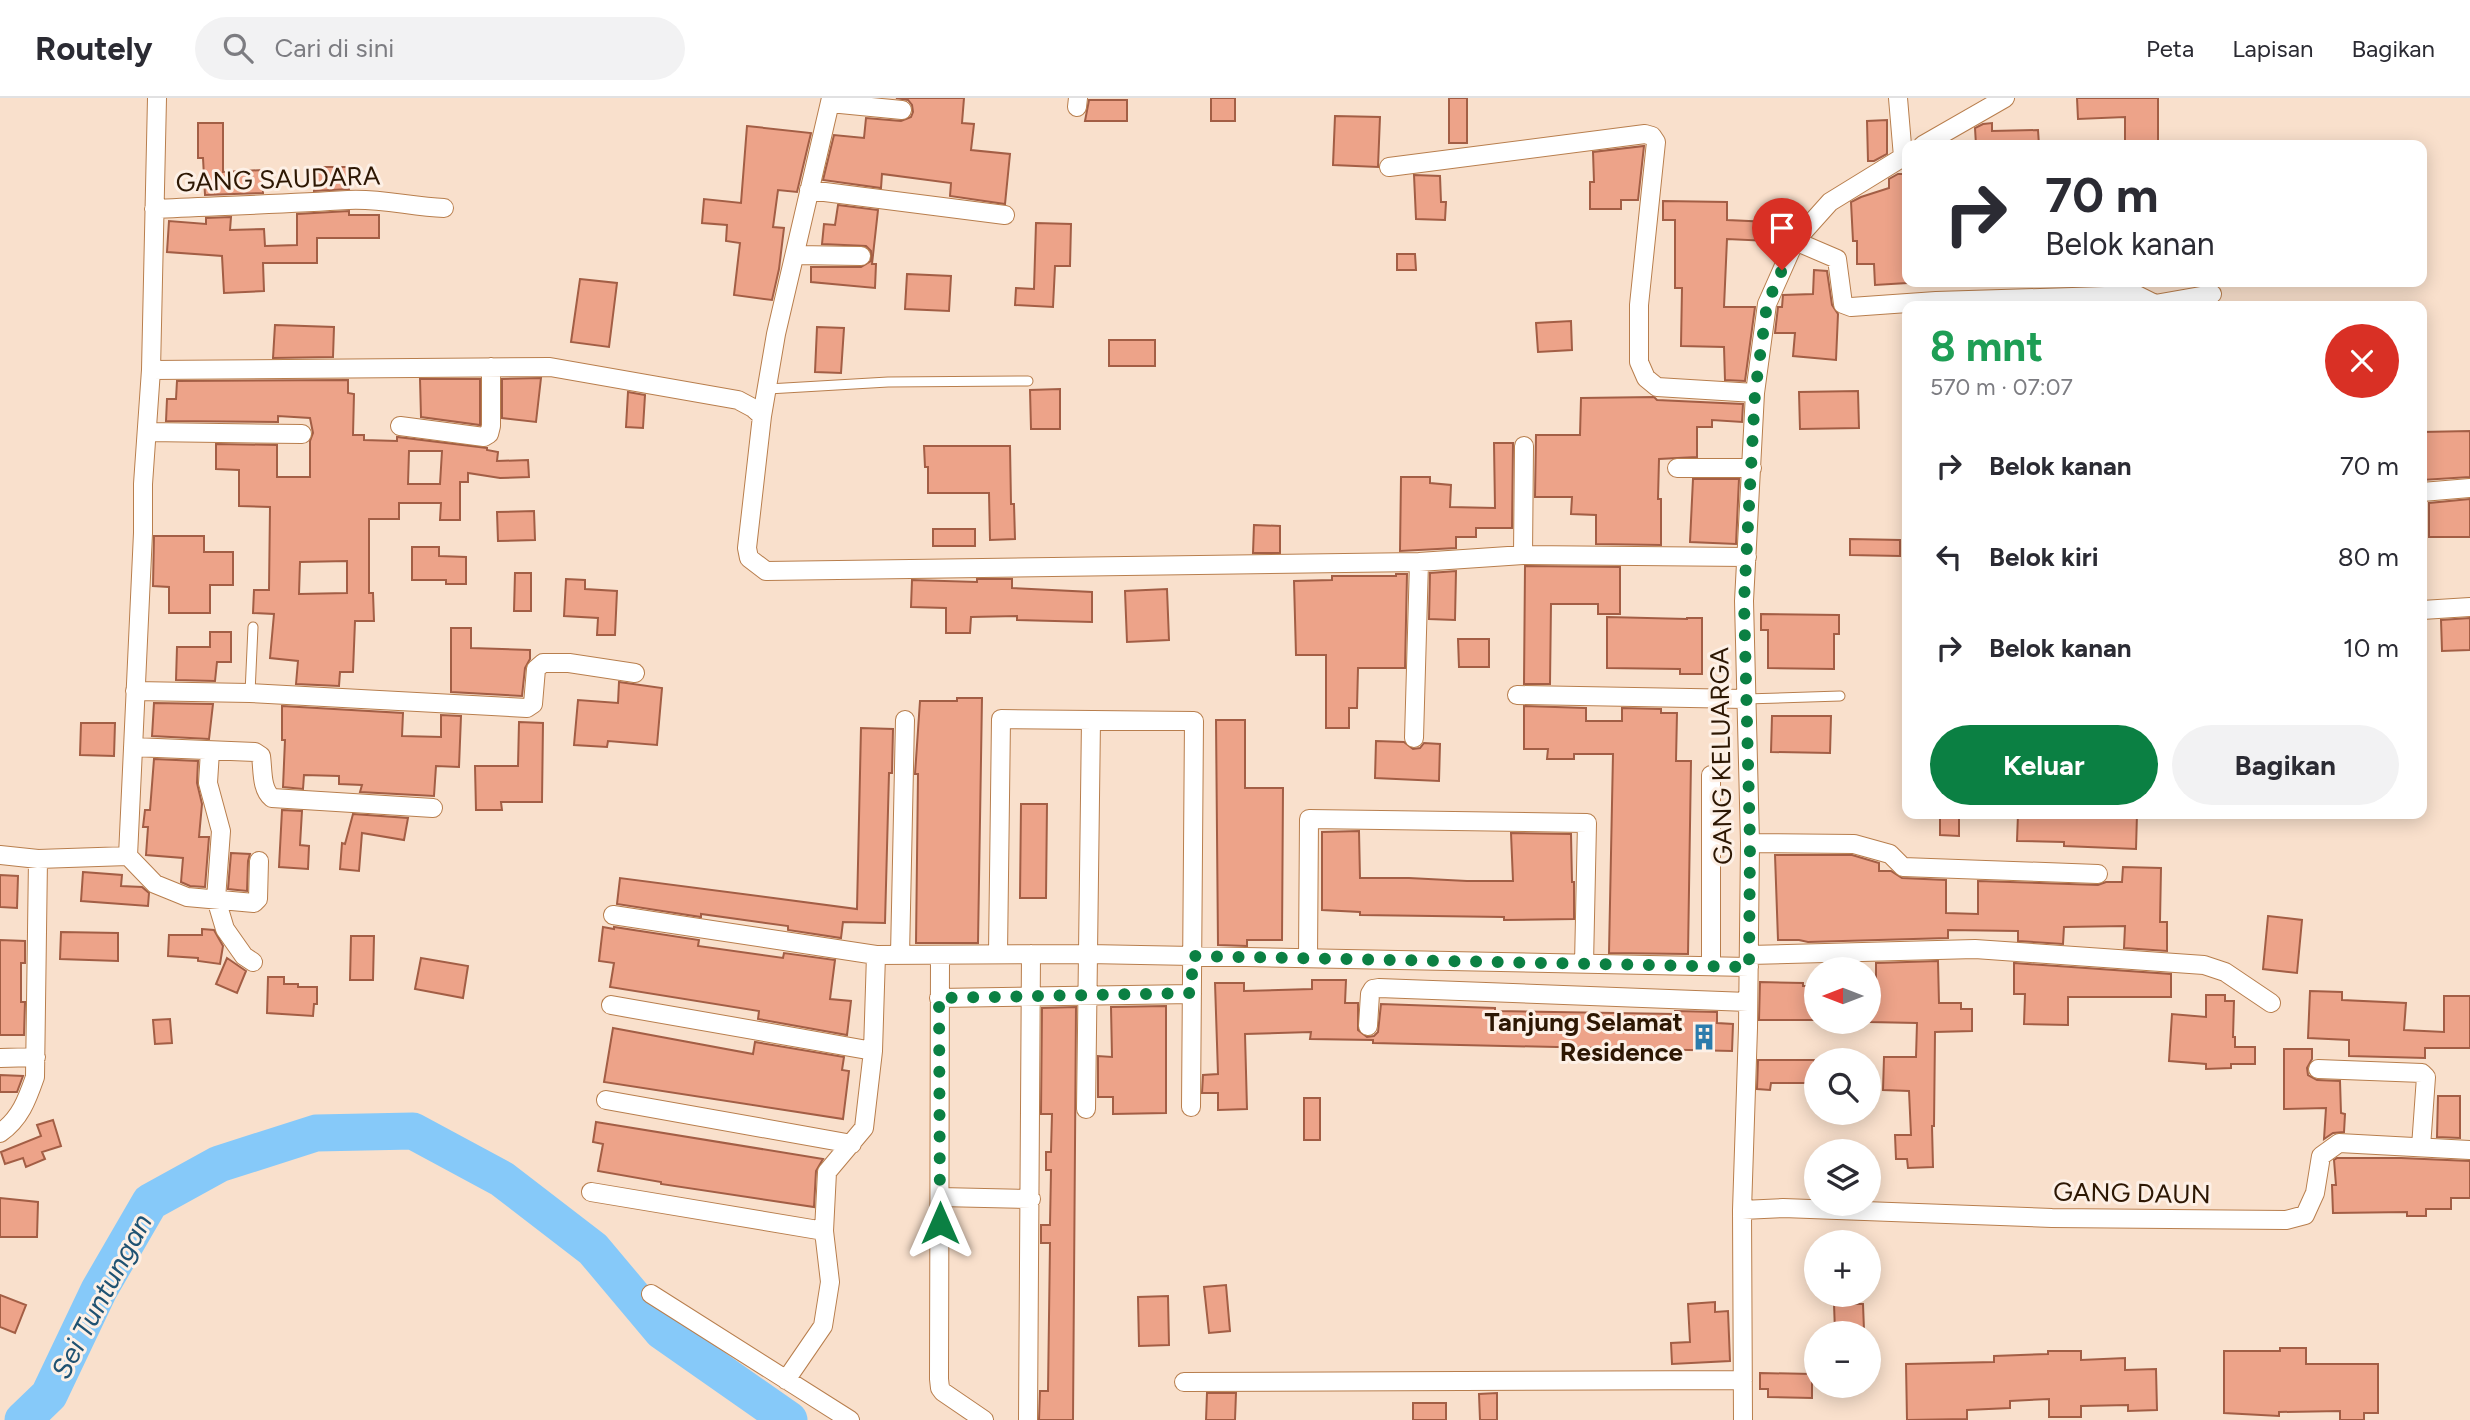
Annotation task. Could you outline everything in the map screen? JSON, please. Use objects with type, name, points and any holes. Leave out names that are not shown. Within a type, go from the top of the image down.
[{"type":"street","points":[[157,98],[151,370],[143,484],[128,856],[155,884],[187,897],[254,903],[258,899],[259,861]]},
{"type":"street","points":[[1898,98],[1903,140]]},
{"type":"street","points":[[1932,140],[2005,98]]},
{"type":"street","points":[[902,110],[831,100],[776,334],[762,416],[747,548],[749,558],[766,571],[1419,562],[1523,555],[1748,557]]},
{"type":"street","points":[[1389,167],[1632,136],[1652,136],[1656,142],[1639,305],[1639,362],[1646,378],[1657,387],[1755,393]]},
{"type":"street","name":"GANG KELUARGA","points":[[1743,1420],[1742,1210],[1750,843],[1744,601],[1755,393],[1767,304],[1800,235],[1830,202],[1902,158]]},
{"type":"street","points":[[808,190],[1005,215]]},
{"type":"street","name":"GANG SAUDARA","points":[[155,209],[348,200],[398,202],[414,207],[444,208]]},
{"type":"street","points":[[1800,235],[1838,259],[1843,304],[1851,307],[1902,303]]},
{"type":"street","points":[[796,255],[862,257]]},
{"type":"street","points":[[2176,301],[2212,294]]},
{"type":"street","points":[[1936,301],[2137,295],[2148,301]]},
{"type":"street","points":[[400,426],[484,437],[489,434],[491,367]]},
{"type":"street","points":[[151,370],[550,367],[738,400],[754,408],[762,416]]},
{"type":"street","points":[[148,432],[302,434]]},
{"type":"street","points":[[1523,555],[1524,446]]},
{"type":"street","points":[[1677,468],[1752,468]]},
{"type":"street","points":[[2427,492],[2470,488]]},
{"type":"street","points":[[1414,738],[1419,562]]},
{"type":"street","points":[[2427,610],[2470,607]]},
{"type":"street","points":[[135,691],[250,693],[527,708],[533,704],[536,669],[543,663],[569,663],[635,673]]},
{"type":"street","points":[[1517,695],[1745,699]]},
{"type":"street","points":[[998,954],[1001,719],[1194,721],[1191,1107]]},
{"type":"street","points":[[900,955],[905,720]]},
{"type":"street","points":[[1086,1108],[1091,720]]},
{"type":"street","points":[[133,747],[255,752],[261,756],[264,787],[272,798],[433,808]]},
{"type":"street","points":[[210,751],[208,783],[221,831],[216,899],[225,929],[244,956],[253,962]]},
{"type":"street","points":[[1712,775],[1712,965]]},
{"type":"street","points":[[1308,958],[1309,819],[1587,823],[1584,964]]},
{"type":"street","points":[[1750,843],[1854,844],[1890,854],[1903,867],[2098,874]]},
{"type":"street","points":[[0,855],[38,859],[128,856]]},
{"type":"street","points":[[0,1133],[13,1124],[26,1103],[35,1077],[38,859]]},
{"type":"street","points":[[612,915],[876,955],[1088,954],[1712,965],[1975,950],[2204,965],[2225,972],[2272,1003]]},
{"type":"street","points":[[1028,1420],[1031,954]]},
{"type":"street","points":[[786,1380],[823,1325],[830,1282],[824,1231],[827,1172],[863,1128],[873,1051],[876,955]]},
{"type":"street","points":[[940,955],[940,1388],[984,1420]]},
{"type":"street","points":[[1368,1026],[1370,994],[1373,989],[1379,988],[1748,1002]]},
{"type":"street","points":[[939,998],[1192,993]]},
{"type":"street","points":[[611,1005],[873,1051]]},
{"type":"street","points":[[0,1058],[36,1057]]},
{"type":"street","points":[[2318,1069],[2422,1073],[2426,1077],[2421,1147]]},
{"type":"street","points":[[606,1100],[852,1144]]},
{"type":"street","name":"GANG DAUN","points":[[1742,1210],[1783,1208],[2052,1218],[2286,1220],[2305,1215],[2315,1193],[2321,1156],[2339,1143],[2470,1150]]},
{"type":"street","points":[[591,1192],[824,1231]]},
{"type":"street","points":[[940,1197],[1031,1199]]},
{"type":"street","points":[[651,1294],[850,1420]]},
{"type":"street","points":[[1184,1382],[1743,1380]]},
{"type":"lane","points":[[768,389],[888,382],[1028,381]]},
{"type":"lane","points":[[250,693],[253,627]]},
{"type":"lane","points":[[1745,699],[1840,696]]},
{"type":"building","points":[[896,98],[964,98],[962,123],[974,124],[971,150],[1010,154],[1005,204],[950,196],[951,183],[882,174],[881,188],[823,180],[834,135],[864,138],[866,118],[901,121],[911,117],[912,105],[908,100]]},
{"type":"building","points":[[1211,98],[1235,98],[1235,121],[1211,121]]},
{"type":"building","points":[[1449,98],[1467,98],[1467,143],[1449,143]]},
{"type":"building","points":[[2077,98],[2158,98],[2158,140],[2125,140],[2125,117],[2078,119]]},
{"type":"building","points":[[1089,100],[1127,100],[1127,121],[1085,121]]},
{"type":"building","points":[[1335,116],[1380,117],[1378,167],[1333,165]]},
{"type":"building","points":[[1887,120],[1887,154],[1868,161],[1867,121]]},
{"type":"building","points":[[198,123],[223,123],[223,172],[262,170],[263,193],[205,195],[203,158],[198,158]]},
{"type":"building","points":[[1992,123],[1992,131],[2038,130],[2039,140],[1976,140],[1975,128]]},
{"type":"building","points":[[747,126],[811,133],[797,192],[778,190],[773,227],[784,228],[772,300],[734,295],[740,243],[726,241],[727,225],[702,223],[704,199],[741,203]]},
{"type":"building","points":[[1644,146],[1638,200],[1621,200],[1621,209],[1590,209],[1590,182],[1594,182],[1593,152]]},
{"type":"building","points":[[314,167],[348,167],[349,189],[314,191]]},
{"type":"building","points":[[1902,174],[1902,283],[1875,285],[1874,264],[1857,264],[1857,241],[1853,241],[1851,202],[1889,188],[1889,179]]},
{"type":"building","points":[[1414,175],[1440,176],[1441,202],[1446,202],[1445,220],[1416,219]]},
{"type":"building","points":[[1663,201],[1727,202],[1727,220],[1770,222],[1769,241],[1727,239],[1724,307],[1755,307],[1745,381],[1725,380],[1724,347],[1681,346],[1682,288],[1675,288],[1675,220],[1663,220]]},
{"type":"building","points":[[838,205],[878,210],[872,264],[876,264],[875,288],[811,282],[811,267],[861,267],[871,261],[871,251],[866,246],[822,244],[824,224],[835,225]]},
{"type":"building","points":[[349,211],[349,215],[379,215],[379,238],[317,238],[317,263],[263,263],[264,291],[224,293],[222,256],[167,252],[169,221],[206,224],[206,218],[231,217],[230,230],[264,229],[265,246],[297,245],[297,214]]},
{"type":"building","points":[[1036,223],[1071,224],[1070,266],[1055,266],[1053,307],[1015,305],[1016,288],[1034,289]]},
{"type":"building","points":[[1397,254],[1415,254],[1416,270],[1397,270]]},
{"type":"building","points":[[1814,270],[1827,271],[1832,305],[1838,314],[1836,360],[1793,356],[1795,333],[1775,333],[1778,307],[1782,307],[1783,295],[1813,294]]},
{"type":"building","points":[[907,274],[951,276],[949,311],[905,309]]},
{"type":"building","points":[[580,279],[617,283],[609,347],[571,342]]},
{"type":"building","points":[[1571,321],[1572,350],[1538,352],[1536,323]]},
{"type":"building","points":[[275,325],[334,327],[333,357],[273,358]]},
{"type":"building","points":[[817,327],[844,328],[841,373],[815,372]]},
{"type":"building","points":[[1109,340],[1155,340],[1155,366],[1109,366]]},
{"type":"building","points":[[541,378],[536,422],[502,418],[502,379]]},
{"type":"building","points":[[420,379],[480,379],[480,425],[421,417]]},
{"type":"building","points":[[348,380],[348,393],[354,394],[353,435],[364,435],[364,440],[397,441],[397,437],[487,448],[498,452],[497,461],[528,460],[529,477],[500,478],[468,473],[468,482],[460,482],[460,520],[440,520],[441,503],[399,503],[399,519],[369,519],[369,593],[373,593],[374,621],[355,621],[353,672],[340,672],[339,686],[296,684],[298,661],[270,658],[274,614],[253,613],[254,590],[269,590],[270,507],[239,506],[239,470],[216,469],[216,444],[277,445],[277,477],[310,477],[310,441],[313,433],[310,418],[278,416],[278,422],[166,421],[167,399],[176,399],[177,381]],"holes":[[[409,451],[442,451],[440,484],[408,484]],[[347,561],[347,593],[299,594],[300,562]]]},
{"type":"building","points":[[1060,389],[1060,429],[1031,429],[1030,390]]},
{"type":"building","points":[[1858,391],[1859,428],[1800,429],[1799,392]]},
{"type":"building","points":[[628,392],[645,395],[643,428],[626,427]]},
{"type":"building","points":[[1654,397],[1657,400],[1743,404],[1742,422],[1712,420],[1712,427],[1697,427],[1697,457],[1659,459],[1661,545],[1596,544],[1596,515],[1571,514],[1572,497],[1535,497],[1536,435],[1580,435],[1581,398]]},
{"type":"building","points":[[2470,431],[2470,477],[2427,480],[2427,432]]},
{"type":"building","points":[[1494,443],[1513,443],[1512,528],[1476,528],[1476,537],[1456,537],[1456,548],[1400,551],[1401,477],[1430,477],[1430,483],[1451,485],[1450,507],[1495,508]]},
{"type":"building","points":[[924,446],[1010,446],[1011,504],[1014,504],[1015,539],[990,540],[989,493],[928,493],[928,467],[925,467]]},
{"type":"building","points":[[1693,479],[1739,479],[1736,544],[1690,542]]},
{"type":"building","points":[[2470,499],[2470,537],[2429,537],[2429,503]]},
{"type":"building","points":[[534,511],[535,540],[498,541],[497,512]]},
{"type":"building","points":[[1254,525],[1280,526],[1280,553],[1253,553]]},
{"type":"building","points":[[933,529],[975,529],[975,546],[933,546]]},
{"type":"building","points":[[154,536],[204,536],[204,552],[233,552],[233,585],[210,585],[210,613],[169,613],[169,587],[153,586]]},
{"type":"building","points":[[1850,539],[1900,540],[1900,556],[1850,555]]},
{"type":"building","points":[[412,547],[439,547],[439,556],[466,557],[466,584],[446,584],[446,580],[412,580]]},
{"type":"building","points":[[1525,566],[1620,567],[1620,614],[1598,614],[1598,604],[1551,604],[1550,684],[1524,684]]},
{"type":"building","points":[[1456,571],[1455,620],[1429,619],[1430,573]]},
{"type":"building","points":[[515,573],[531,573],[531,611],[514,611]]},
{"type":"building","points":[[1407,574],[1405,668],[1358,668],[1357,708],[1349,708],[1349,728],[1326,728],[1326,655],[1296,655],[1294,581],[1332,580],[1332,576]]},
{"type":"building","points":[[566,579],[585,580],[585,589],[617,591],[615,635],[597,635],[598,618],[564,616]]},
{"type":"building","points":[[977,579],[1012,579],[1012,588],[1092,592],[1092,622],[1017,620],[1017,616],[971,617],[970,633],[946,633],[946,608],[911,607],[912,580],[977,582]]},
{"type":"building","points":[[1167,589],[1169,640],[1127,642],[1125,591]]},
{"type":"building","points":[[1761,614],[1839,615],[1839,634],[1834,634],[1834,669],[1768,668],[1768,630],[1761,630]]},
{"type":"building","points":[[1607,617],[1702,618],[1702,674],[1680,674],[1680,669],[1607,668]]},
{"type":"building","points":[[2470,618],[2470,650],[2442,651],[2441,620]]},
{"type":"building","points":[[451,628],[471,628],[471,648],[530,650],[522,696],[451,692]]},
{"type":"building","points":[[210,632],[231,632],[231,662],[217,662],[215,681],[176,680],[177,647],[210,647]]},
{"type":"building","points":[[1458,639],[1489,639],[1489,667],[1459,667]]},
{"type":"building","points":[[619,682],[662,688],[657,745],[608,741],[607,747],[574,745],[578,700],[618,703]]},
{"type":"building","points":[[957,698],[982,698],[978,943],[916,943],[918,774],[915,774],[920,701],[957,701]]},
{"type":"building","points":[[154,703],[213,704],[209,739],[152,736]]},
{"type":"building","points":[[282,706],[403,713],[402,736],[441,737],[441,715],[461,716],[459,767],[436,766],[434,796],[360,792],[362,785],[339,784],[339,776],[304,775],[303,789],[283,787],[285,740],[282,740]]},
{"type":"building","points":[[1524,706],[1586,708],[1586,721],[1622,721],[1622,708],[1661,709],[1661,713],[1677,713],[1676,761],[1691,761],[1688,954],[1609,953],[1613,754],[1574,754],[1574,759],[1547,759],[1548,749],[1524,749]]},
{"type":"building","points":[[1772,716],[1831,716],[1830,753],[1771,752]]},
{"type":"building","points":[[1216,720],[1245,720],[1245,788],[1283,788],[1282,940],[1247,940],[1247,946],[1218,945]]},
{"type":"building","points":[[519,722],[543,723],[542,802],[501,802],[502,810],[476,810],[475,766],[518,766]]},
{"type":"building","points":[[81,723],[115,723],[114,756],[80,755]]},
{"type":"building","points":[[861,728],[893,729],[892,773],[889,773],[885,923],[843,922],[841,938],[788,930],[788,926],[701,914],[701,917],[617,904],[620,878],[857,909]]},
{"type":"building","points":[[1376,741],[1404,742],[1413,749],[1420,748],[1424,743],[1440,744],[1439,781],[1375,778]]},
{"type":"building","points":[[154,759],[198,761],[197,783],[202,804],[199,837],[209,837],[205,887],[181,882],[183,858],[146,855],[148,827],[143,827],[145,810],[150,810]]},
{"type":"building","points":[[1021,804],[1047,804],[1046,898],[1020,898]]},
{"type":"building","points":[[282,810],[302,811],[300,845],[309,846],[308,869],[279,867]]},
{"type":"building","points":[[353,814],[408,818],[404,840],[362,833],[359,871],[340,869],[342,843],[345,844]]},
{"type":"building","points":[[1940,819],[1959,819],[1959,836],[1940,835]]},
{"type":"building","points":[[2018,819],[2137,819],[2136,849],[2064,846],[2064,842],[2017,841]]},
{"type":"building","points":[[1359,831],[1360,878],[1467,881],[1513,881],[1511,833],[1571,834],[1574,919],[1504,920],[1504,917],[1360,915],[1360,912],[1322,910],[1322,832]]},
{"type":"building","points":[[231,853],[250,854],[247,891],[228,889]]},
{"type":"building","points":[[1775,855],[1852,855],[1879,863],[1879,871],[1891,871],[1902,878],[1946,880],[1946,913],[1978,914],[1978,881],[2098,885],[2122,882],[2123,867],[2161,868],[2160,922],[2167,922],[2167,951],[2124,948],[2125,926],[2064,927],[2063,944],[2018,941],[2018,931],[1948,930],[1948,938],[1808,942],[1778,940]]},
{"type":"building","points":[[83,872],[122,875],[121,886],[142,887],[149,893],[148,906],[81,901]]},
{"type":"building","points":[[0,875],[18,876],[17,908],[0,907]]},
{"type":"building","points":[[2268,916],[2302,920],[2297,973],[2263,969]]},
{"type":"building","points":[[603,927],[699,940],[698,946],[783,958],[784,953],[835,960],[830,999],[851,1001],[847,1035],[758,1019],[759,1011],[610,987],[614,963],[599,961]]},
{"type":"building","points":[[202,929],[214,930],[223,946],[220,964],[198,961],[198,958],[168,956],[169,935],[202,935]]},
{"type":"building","points":[[61,932],[118,933],[118,961],[60,959]]},
{"type":"building","points":[[351,936],[374,936],[373,980],[350,980]]},
{"type":"building","points":[[0,940],[25,941],[25,963],[21,963],[21,1002],[25,1002],[24,1035],[0,1035]]},
{"type":"building","points":[[227,958],[246,971],[237,993],[216,984]]},
{"type":"building","points":[[421,958],[468,966],[463,998],[415,989]]},
{"type":"building","points":[[1938,961],[1939,1003],[1961,1003],[1961,1009],[1972,1009],[1972,1031],[1935,1032],[1933,1167],[1908,1168],[1907,1159],[1896,1159],[1895,1135],[1911,1135],[1909,1091],[1883,1090],[1884,1057],[1916,1057],[1917,1023],[1881,1022],[1881,963]]},
{"type":"building","points":[[2014,963],[2171,974],[2171,997],[2068,997],[2068,1025],[2024,1024],[2025,994],[2014,994]]},
{"type":"building","points":[[268,977],[284,977],[284,984],[298,984],[298,987],[317,987],[317,1004],[314,1004],[313,1016],[267,1013]]},
{"type":"building","points":[[1312,980],[1346,980],[1345,1003],[1358,1003],[1358,1030],[1367,1037],[1378,1032],[1381,1004],[1495,1008],[1495,1011],[1675,1014],[1675,1011],[1717,1012],[1717,1023],[1733,1024],[1732,1051],[1373,1043],[1373,1040],[1310,1039],[1311,1032],[1245,1034],[1247,1109],[1218,1110],[1218,1093],[1202,1093],[1203,1075],[1218,1074],[1215,983],[1244,983],[1244,991],[1312,989]]},
{"type":"building","points":[[1760,982],[1803,983],[1804,1020],[1759,1020]]},
{"type":"building","points":[[2310,991],[2342,992],[2342,1000],[2406,1003],[2404,1030],[2444,1032],[2444,996],[2470,996],[2470,1048],[2425,1048],[2425,1058],[2349,1056],[2349,1040],[2308,1038]]},
{"type":"building","points":[[2206,995],[2225,995],[2225,1001],[2234,1001],[2235,1047],[2255,1047],[2255,1064],[2231,1064],[2231,1068],[2206,1069],[2206,1064],[2169,1061],[2172,1014],[2206,1017]]},
{"type":"building","points":[[1166,1006],[1166,1113],[1113,1114],[1113,1097],[1098,1097],[1098,1056],[1112,1057],[1111,1007]]},
{"type":"building","points":[[1076,1007],[1073,1420],[1039,1420],[1040,1391],[1048,1391],[1050,1243],[1041,1243],[1041,1225],[1050,1225],[1051,1170],[1046,1170],[1046,1152],[1051,1152],[1052,1114],[1041,1114],[1042,1008]]},
{"type":"building","points":[[170,1019],[172,1043],[155,1044],[153,1020]]},
{"type":"building","points":[[613,1028],[753,1054],[755,1042],[844,1057],[842,1070],[849,1071],[843,1119],[604,1082]]},
{"type":"building","points":[[2284,1049],[2312,1049],[2308,1075],[2317,1080],[2340,1081],[2341,1113],[2345,1114],[2344,1132],[2333,1133],[2324,1139],[2326,1108],[2284,1109]]},
{"type":"building","points":[[1758,1060],[1804,1060],[1804,1083],[1771,1083],[1770,1090],[1757,1089]]},
{"type":"building","points":[[0,1075],[23,1076],[17,1092],[0,1092]]},
{"type":"building","points":[[2438,1096],[2460,1096],[2460,1138],[2437,1137]]},
{"type":"building","points":[[1304,1098],[1320,1098],[1320,1140],[1304,1140]]},
{"type":"building","points":[[53,1120],[61,1146],[42,1152],[45,1159],[26,1167],[23,1158],[5,1164],[1,1152],[41,1136],[37,1125]]},
{"type":"building","points":[[596,1122],[823,1159],[816,1171],[814,1207],[661,1184],[598,1171],[603,1144],[593,1142]]},
{"type":"building","points":[[2334,1160],[2470,1161],[2470,1198],[2451,1198],[2451,1209],[2426,1209],[2426,1216],[2407,1216],[2407,1212],[2333,1213],[2332,1185],[2336,1185]]},
{"type":"building","points":[[0,1198],[38,1202],[37,1237],[0,1237]]},
{"type":"building","points":[[1226,1285],[1230,1331],[1209,1333],[1204,1287]]},
{"type":"building","points":[[0,1295],[26,1305],[15,1333],[0,1327]]},
{"type":"building","points":[[1168,1296],[1169,1345],[1139,1346],[1138,1297]]},
{"type":"building","points":[[1715,1302],[1715,1312],[1728,1311],[1730,1361],[1672,1364],[1671,1343],[1690,1342],[1688,1304]]},
{"type":"building","points":[[1834,1307],[1863,1307],[1864,1321],[1835,1321]]},
{"type":"building","points":[[2280,1348],[2306,1348],[2306,1364],[2378,1364],[2378,1413],[2364,1413],[2364,1420],[2340,1420],[2340,1411],[2279,1412],[2279,1416],[2224,1413],[2224,1351],[2280,1351]]},
{"type":"building","points":[[2048,1351],[2081,1351],[2081,1360],[2125,1358],[2125,1370],[2156,1369],[2157,1410],[2128,1411],[2128,1405],[2081,1406],[2081,1417],[2049,1417],[2049,1399],[2010,1401],[2010,1408],[1967,1410],[1967,1419],[1907,1420],[1906,1364],[1994,1362],[1994,1356],[2048,1354]]},
{"type":"building","points":[[1760,1373],[1804,1374],[1804,1398],[1768,1397],[1768,1389],[1760,1389]]},
{"type":"building","points":[[1207,1393],[1236,1393],[1235,1420],[1206,1420]]},
{"type":"building","points":[[1497,1393],[1497,1420],[1480,1420],[1479,1394]]},
{"type":"building","points":[[1413,1403],[1446,1403],[1446,1420],[1413,1420]]},
{"type":"waterway","name":"Sei Tuntungan","points":[[23,1420],[49,1395],[99,1290],[150,1202],[219,1164],[316,1133],[413,1131],[502,1179],[593,1249],[662,1331],[789,1420]]},
{"type":"place","name":"Tanjung Selamat Residence","points":[[1704,1037]]},
{"type":"route","points":[[940,1223],[939,998],[1192,993],[1192,956],[1749,967],[1750,843],[1744,601],[1755,393],[1767,304],[1782,270]]}]
